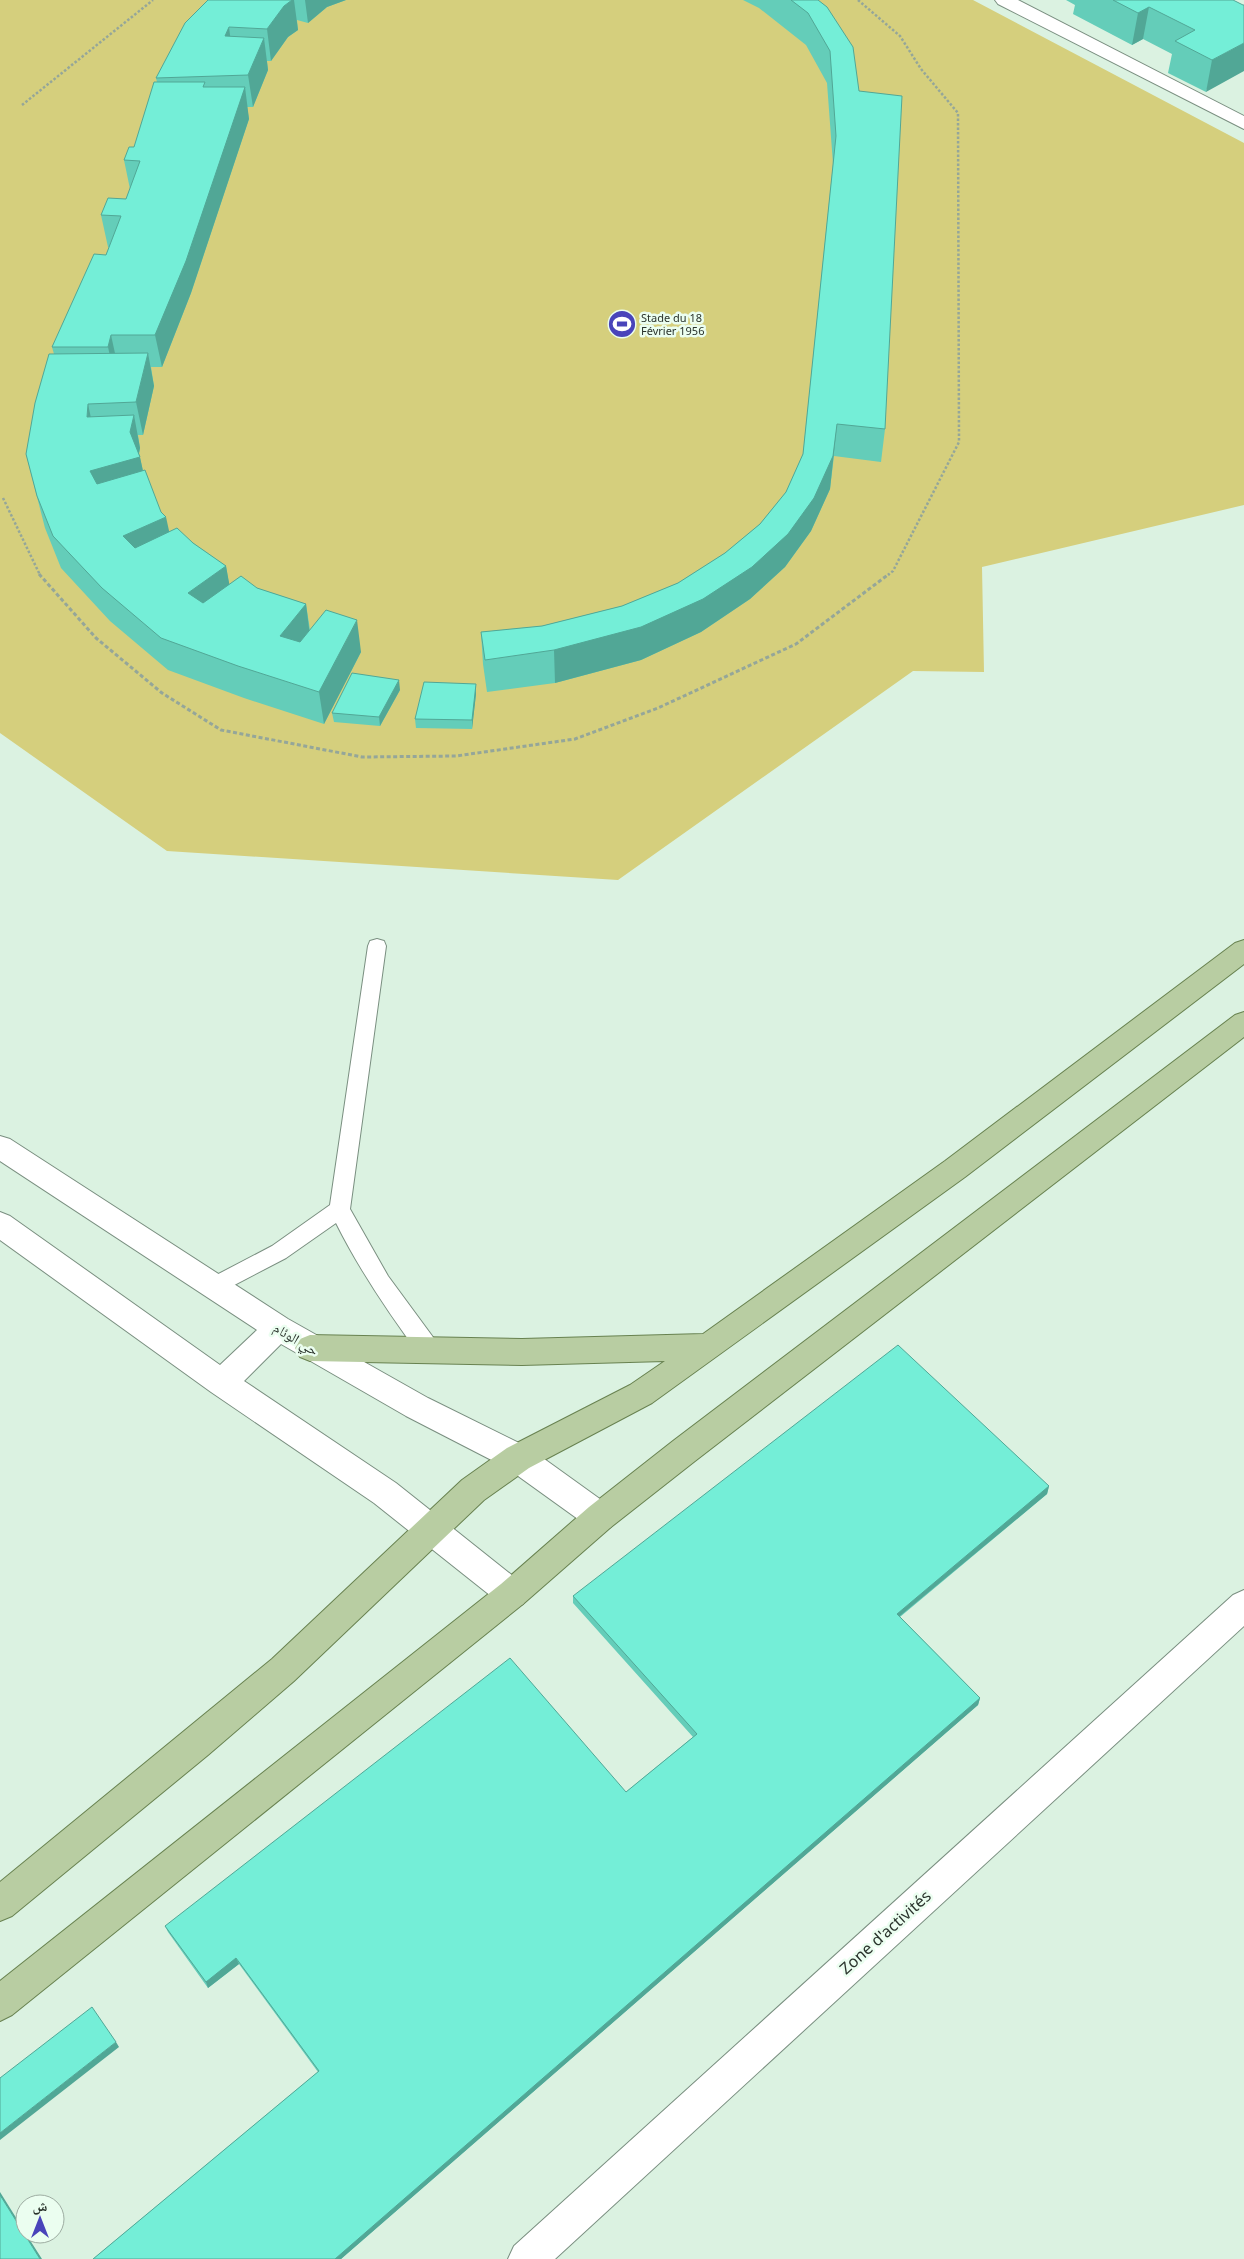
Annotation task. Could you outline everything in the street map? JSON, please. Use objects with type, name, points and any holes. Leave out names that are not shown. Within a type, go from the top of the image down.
[{"type":"main road","points":[[0,1904],[196,1744],[283,1670],[473,1490],[518,1458],[640,1394],[708,1347],[955,1169],[1244,950]]},
{"type":"main road","points":[[0,2003],[512,1594],[600,1518],[1002,1206],[1244,1022]]},
{"type":"main road","points":[[310,1348],[522,1352],[708,1347]]},
{"type":"street","points":[[1004,0],[1240,117]]},
{"type":"street","name":"حي الوئام","points":[[0,1147],[212,1287],[310,1348],[417,1407],[518,1458],[600,1518]]},
{"type":"street","points":[[0,1224],[222,1383],[327,1452],[432,1528],[512,1594]]},
{"type":"street","points":[[222,1383],[278,1328]]},
{"type":"street","name":"Zone d'activités","points":[[527,2259],[1244,1606]]},
{"type":"lane","points":[[377,946],[340,1209],[356,1244],[376,1279],[430,1351]]},
{"type":"lane","points":[[212,1287],[279,1252],[340,1209]]},
{"type":"path","points":[[22,105],[153,0]]},
{"type":"path","points":[[3,498],[39,574],[96,638],[162,693],[221,730],[362,757],[456,756],[575,739],[658,708],[796,644],[893,570],[959,442],[958,113],[921,69],[900,36],[858,0]]},
{"type":"shaded area","name":"Stade du 18 Février 1956","points":[[0,0],[973,0],[1244,143],[1244,505],[982,567],[984,672],[913,671],[618,880],[167,851],[0,733]]},
{"type":"building","points":[[208,0],[292,0],[284,6],[267,29],[229,27],[225,36],[264,38],[248,75],[156,78],[185,23]]},
{"type":"building","points":[[791,0],[818,0],[827,7],[853,47],[859,91],[902,96],[885,429],[837,424],[833,456],[814,498],[788,534],[752,567],[703,599],[641,627],[554,650],[485,660],[481,632],[542,626],[622,606],[678,583],[725,553],[760,524],[786,492],[803,454],[836,136],[830,51],[808,13]]},
{"type":"building","points":[[1113,0],[1233,0],[1244,5],[1244,43],[1212,60],[1175,41],[1195,30],[1149,7],[1138,13]]},
{"type":"building","points":[[154,82],[205,82],[203,87],[245,87],[186,261],[155,335],[111,335],[108,347],[52,347],[94,254],[106,255],[121,216],[101,215],[108,198],[126,199],[140,161],[124,160],[129,147],[134,147]]},
{"type":"building","points":[[148,353],[136,402],[88,404],[87,417],[134,415],[130,432],[140,457],[90,471],[97,484],[145,470],[161,512],[166,517],[123,536],[135,548],[177,528],[193,543],[226,566],[188,593],[203,603],[241,576],[257,588],[306,604],[280,636],[300,642],[326,610],[357,620],[319,692],[238,666],[161,638],[102,588],[53,536],[37,496],[26,454],[35,403],[49,354]]},
{"type":"building","points":[[352,673],[399,680],[379,717],[332,713]]},
{"type":"building","points":[[424,682],[476,684],[472,720],[415,719]]},
{"type":"building","points":[[898,1345],[1049,1486],[897,1614],[980,1698],[335,2259],[93,2259],[319,2071],[236,1958],[206,1982],[165,1926],[510,1658],[626,1792],[697,1734],[573,1596]]},
{"type":"building","points":[[92,2007],[116,2042],[0,2133],[0,2078]]},
{"type":"building","points":[[0,2195],[15,2219],[15,2244],[31,2244],[40,2259],[0,2259]]},
{"type":"place","name":"Stade du 18 Février 1956","points":[[622,324]]}]
